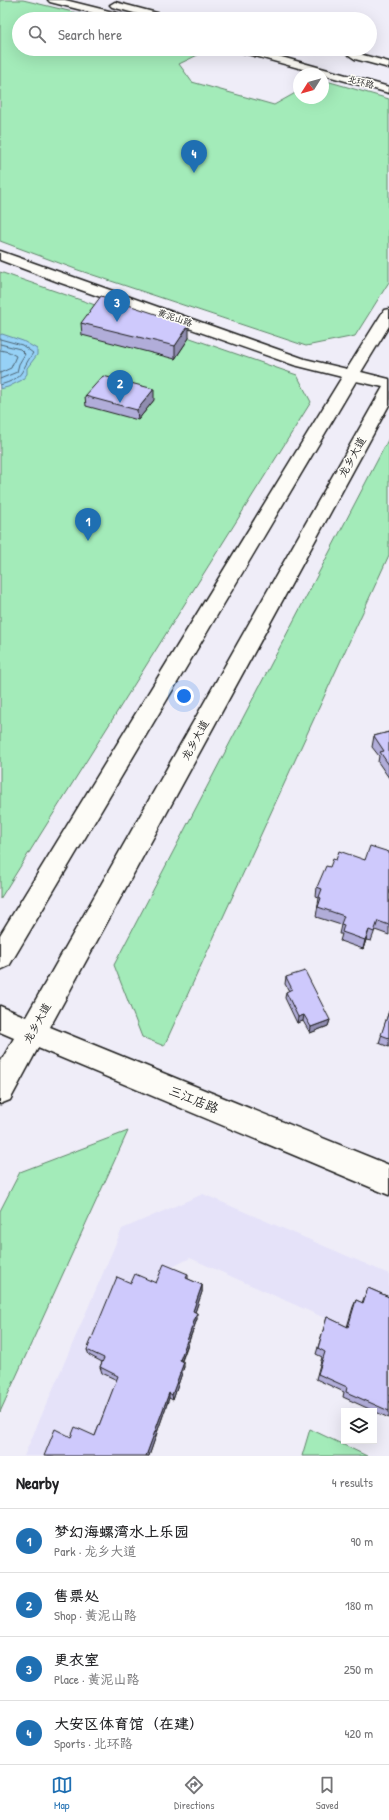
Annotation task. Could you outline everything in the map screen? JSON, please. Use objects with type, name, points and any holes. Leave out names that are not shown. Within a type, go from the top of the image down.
[{"type":"main road","points":[[53,0],[101,12]]},
{"type":"main road","points":[[94,0],[141,12]]},
{"type":"main road","name":"北环路","points":[[266,56],[389,90]]},
{"type":"main road","name":"北环路","points":[[305,56],[360,71]]},
{"type":"main road","points":[[357,56],[389,65]]},
{"type":"main road","name":"黄泥山路","points":[[0,255],[300,362],[351,376],[389,384]]},
{"type":"main road","points":[[0,958],[389,313]]},
{"type":"main road","name":"龙乡大道","points":[[0,1090],[389,390]]},
{"type":"main road","name":"三江店路","points":[[0,1019],[389,1180]]},
{"type":"shaded area","points":[[203,1194],[389,1274],[389,1301],[360,1310],[347,1328],[190,1258],[165,1271],[105,1364],[120,1381],[103,1435],[49,1456],[24,1456],[122,1229]]},
{"type":"green space","points":[[0,0],[23,0],[73,12],[12,12],[12,56],[196,56],[179,64],[192,82],[274,105],[293,94],[293,104],[329,104],[329,82],[389,99],[389,282],[355,336],[306,346],[78,270],[0,241]]},
{"type":"green space","points":[[0,272],[297,375],[311,402],[0,899]]},
{"type":"green space","points":[[389,438],[389,555],[164,1046],[142,1037],[114,965]]},
{"type":"green space","points":[[128,1131],[0,1412],[0,1211],[20,1172]]},
{"type":"green space","points":[[310,1429],[367,1456],[302,1456]]},
{"type":"water","points":[[2,334],[23,341],[37,349],[37,355],[27,368],[27,374],[22,380],[0,389],[0,335]]},
{"type":"building","points":[[101,296],[189,325],[175,346],[81,323]]},
{"type":"building","points":[[103,376],[154,389],[137,410],[85,396]]},
{"type":"building","points":[[389,732],[389,765],[380,752],[384,751],[374,736]]},
{"type":"building","points":[[370,846],[389,852],[389,925],[378,921],[374,932],[369,930],[365,940],[342,932],[344,925],[341,924],[344,916],[318,907],[322,889],[317,887],[326,866],[330,867],[333,859],[336,860],[339,851],[365,860]]},
{"type":"building","points":[[305,971],[330,1020],[311,1027],[304,1015],[298,1017],[286,992],[292,989],[286,977]]},
{"type":"building","points":[[389,1011],[389,1038],[381,1035]]},
{"type":"building","points":[[164,1264],[188,1274],[186,1278],[202,1285],[193,1311],[197,1313],[180,1360],[184,1362],[172,1395],[169,1393],[146,1456],[44,1456],[55,1429],[71,1437],[75,1427],[95,1436],[118,1376],[100,1367],[104,1358],[87,1350],[117,1277],[131,1283],[135,1274],[156,1283]]},
{"type":"building","points":[[368,1288],[389,1297],[389,1411],[346,1392],[347,1387],[318,1374],[325,1352],[318,1348],[327,1317],[348,1327],[356,1300],[363,1303]]},
{"type":"place","name":"大安区体育馆（在建）","points":[[194,173]]},
{"type":"place","name":"更衣室","points":[[117,322]]},
{"type":"place","name":"售票处","points":[[120,403]]},
{"type":"place","name":"梦幻海螺湾水上乐园","points":[[88,541]]}]
